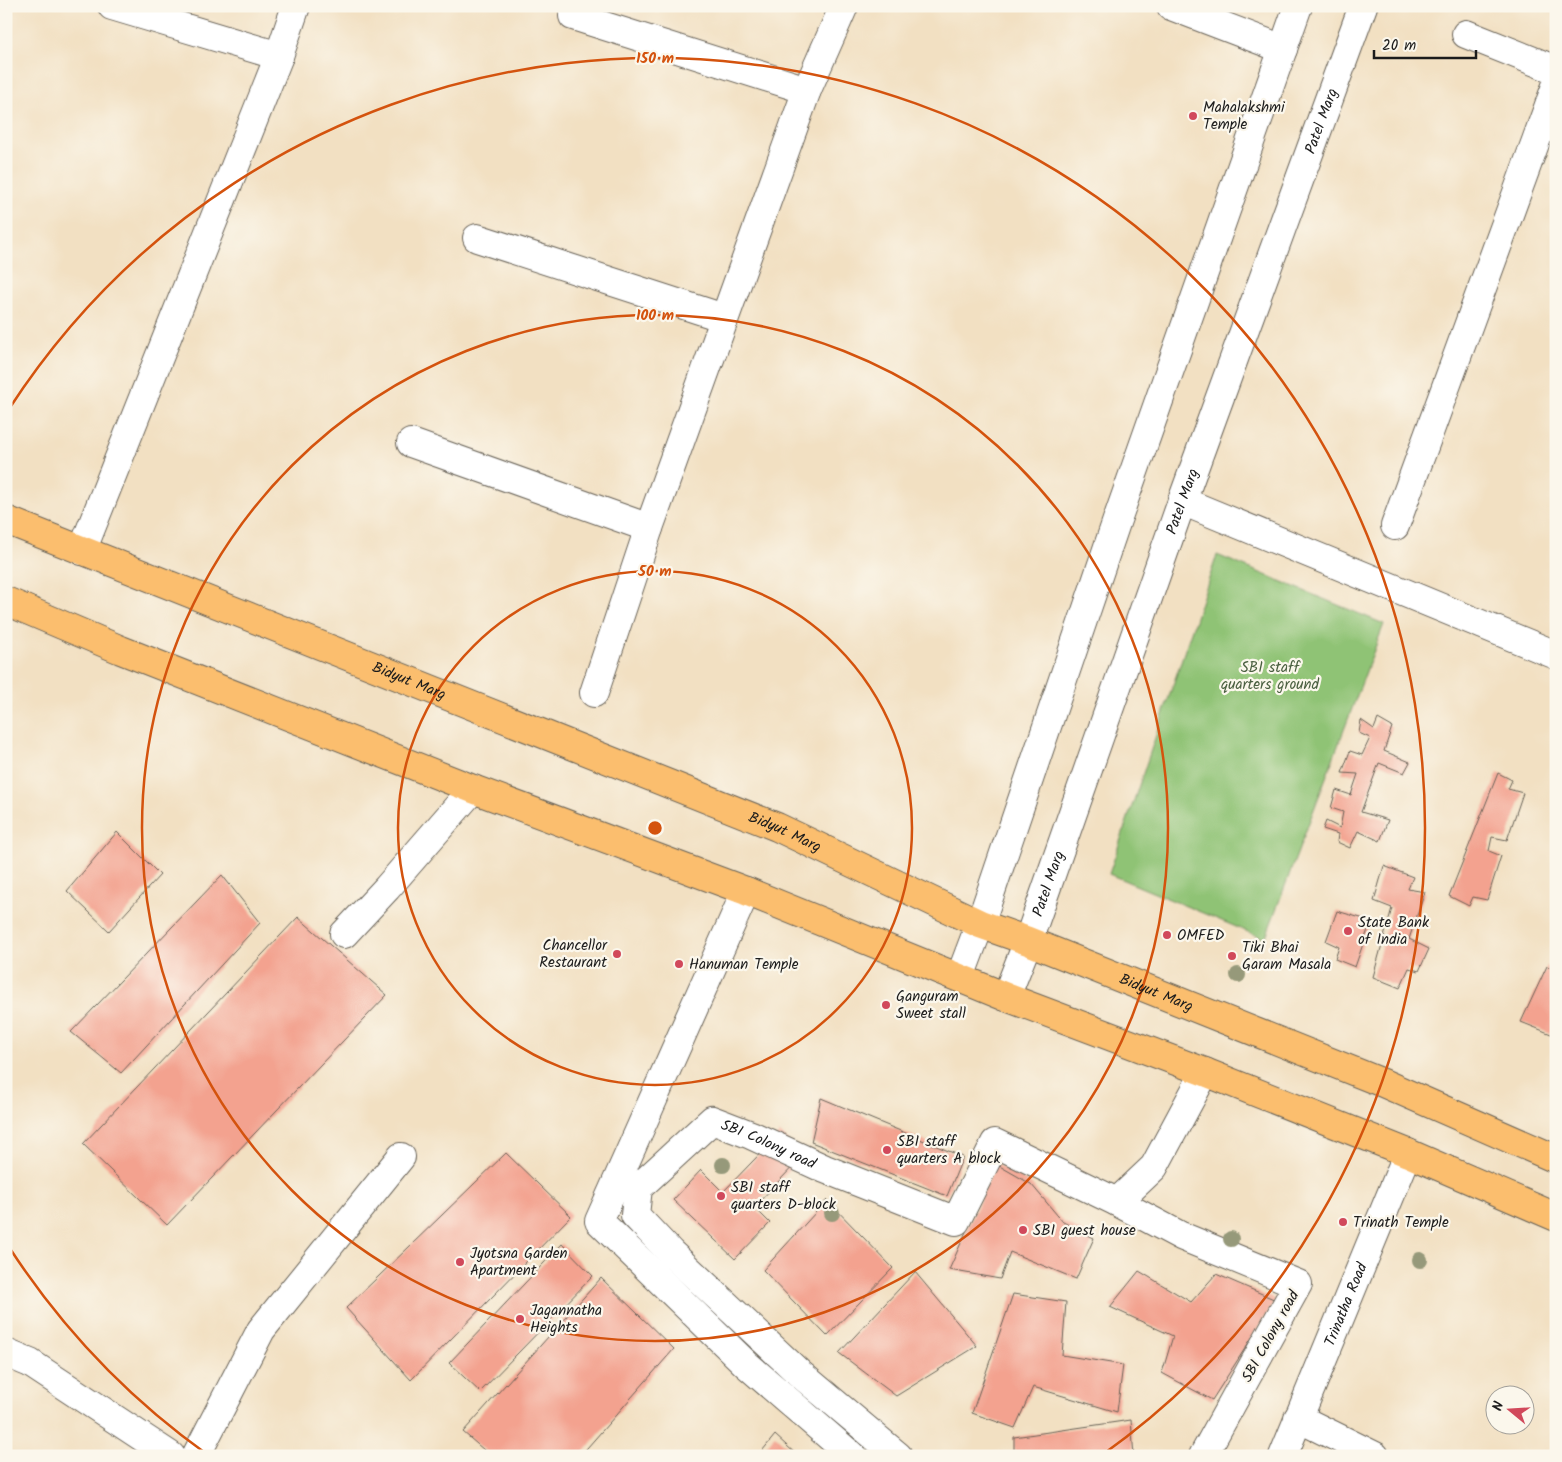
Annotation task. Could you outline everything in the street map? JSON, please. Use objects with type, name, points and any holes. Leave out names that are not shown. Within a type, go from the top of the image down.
[{"type":"main road","name":"Bidyut Marg","points":[[6,520],[777,827],[980,924],[1028,941],[1383,1083],[1556,1159]]},
{"type":"main road","points":[[6,600],[121,650],[473,789],[746,891],[1006,997],[1205,1072],[1408,1153],[1556,1217]]},
{"type":"street","points":[[112,6],[279,56]]},
{"type":"street","points":[[82,551],[279,56],[296,6]]},
{"type":"street","points":[[594,693],[649,528],[724,318],[807,90],[844,6]]},
{"type":"street","points":[[1171,6],[1283,50]]},
{"type":"street","points":[[960,977],[980,924],[1117,520],[1298,6]]},
{"type":"street","name":"Patel Marg","points":[[1006,997],[1028,941],[1182,501],[1363,6]]},
{"type":"street","points":[[573,16],[807,90]]},
{"type":"street","points":[[1466,34],[1556,70]]},
{"type":"street","points":[[1395,526],[1556,86]]},
{"type":"street","points":[[477,238],[724,318]]},
{"type":"street","points":[[411,443],[649,528]]},
{"type":"street","points":[[1182,501],[1556,655]]},
{"type":"street","points":[[344,934],[387,888],[473,789]]},
{"type":"street","points":[[746,891],[599,1221],[746,1364],[852,1456]]},
{"type":"street","points":[[1117,1202],[1154,1167],[1205,1072]]},
{"type":"street","name":"SBI Colony road","points":[[898,1456],[799,1373],[671,1253],[635,1215],[638,1188],[712,1120],[751,1135],[825,1169],[956,1221],[995,1143],[1117,1202],[1181,1236],[1298,1284],[1203,1456]]},
{"type":"street","name":"Trinatha Road","points":[[1283,1456],[1408,1153]]},
{"type":"street","points":[[196,1456],[261,1330],[401,1157]]},
{"type":"street","points":[[6,1353],[30,1363],[171,1456]]},
{"type":"street","points":[[1298,1418],[1375,1456]]},
{"type":"green space","name":"SBI staff quarters ground","points":[[1217,555],[1384,624],[1265,939],[1109,874]]},
{"type":"building","points":[[1378,719],[1392,727],[1384,751],[1410,762],[1404,773],[1379,763],[1361,812],[1388,820],[1380,841],[1358,831],[1350,848],[1337,842],[1338,834],[1323,829],[1326,821],[1340,828],[1343,812],[1331,808],[1336,790],[1351,795],[1358,774],[1342,773],[1350,751],[1362,755],[1370,738],[1359,733],[1361,720],[1374,729]]},
{"type":"building","points":[[1498,773],[1512,780],[1508,789],[1523,793],[1507,840],[1492,837],[1489,851],[1501,856],[1487,900],[1473,897],[1469,906],[1449,896]]},
{"type":"building","points":[[117,832],[160,875],[109,931],[67,891]]},
{"type":"building","points":[[1384,866],[1413,877],[1408,889],[1425,892],[1409,939],[1429,949],[1419,971],[1409,968],[1400,988],[1373,977],[1392,908],[1374,901]]},
{"type":"building","points":[[222,875],[260,923],[121,1073],[71,1032]]},
{"type":"building","name":"State Bank of India","points":[[1337,911],[1371,921],[1355,967],[1335,959],[1339,947],[1326,941]]},
{"type":"building","points":[[298,917],[387,995],[167,1225],[83,1144]]},
{"type":"building","points":[[1547,966],[1556,970],[1556,1036],[1521,1022]]},
{"type":"building","name":"SBI staff quarters A block","points":[[821,1098],[963,1157],[947,1196],[811,1142]]},
{"type":"building","name":"SBI staff quarters D-block","points":[[780,1133],[803,1156],[754,1207],[770,1223],[735,1259],[673,1200],[701,1170],[723,1192]]},
{"type":"building","name":"Jyotsna Garden Apartment","points":[[506,1153],[571,1216],[411,1380],[346,1308]]},
{"type":"building","name":"SBI guest house","points":[[996,1164],[1031,1184],[1063,1222],[1094,1238],[1076,1279],[1010,1252],[1000,1279],[949,1270]]},
{"type":"building","points":[[827,1200],[893,1268],[827,1336],[763,1270]]},
{"type":"building","name":"Jagannatha Heights","points":[[562,1244],[593,1276],[480,1392],[449,1363]]},
{"type":"building","points":[[1139,1271],[1191,1302],[1216,1274],[1276,1300],[1212,1400],[1162,1373],[1173,1336],[1110,1307]]},
{"type":"building","points":[[915,1272],[977,1346],[896,1396],[839,1353]]},
{"type":"building","points":[[601,1278],[674,1349],[580,1456],[491,1456],[463,1432]]},
{"type":"building","points":[[1013,1294],[1066,1302],[1062,1355],[1123,1365],[1117,1412],[1033,1387],[1015,1428],[972,1413]]},
{"type":"building","points":[[1131,1420],[1134,1456],[1014,1456],[1014,1437]]},
{"type":"building","points":[[775,1435],[798,1456],[758,1456]]},
{"type":"place","name":"Mahalakshmi Temple","points":[[1193,116]]},
{"type":"place","name":"State Bank of India","points":[[1348,931]]},
{"type":"place","name":"OMFED","points":[[1167,935]]},
{"type":"place","name":"Chancellor Restaurant","points":[[617,954]]},
{"type":"place","name":"Tiki Bhai Garam Masala","points":[[1232,956]]},
{"type":"place","name":"Hanuman Temple","points":[[679,964]]},
{"type":"place","name":"Ganguram Sweet stall","points":[[886,1005]]},
{"type":"place","name":"SBI staff quarters A block","points":[[887,1150]]},
{"type":"place","name":"SBI staff quarters D-block","points":[[721,1196]]},
{"type":"place","name":"Trinath Temple","points":[[1343,1222]]},
{"type":"place","name":"SBI guest house","points":[[1023,1230]]},
{"type":"place","name":"Jyotsna Garden Apartment","points":[[460,1262]]},
{"type":"place","name":"Jagannatha Heights","points":[[520,1319]]}]
